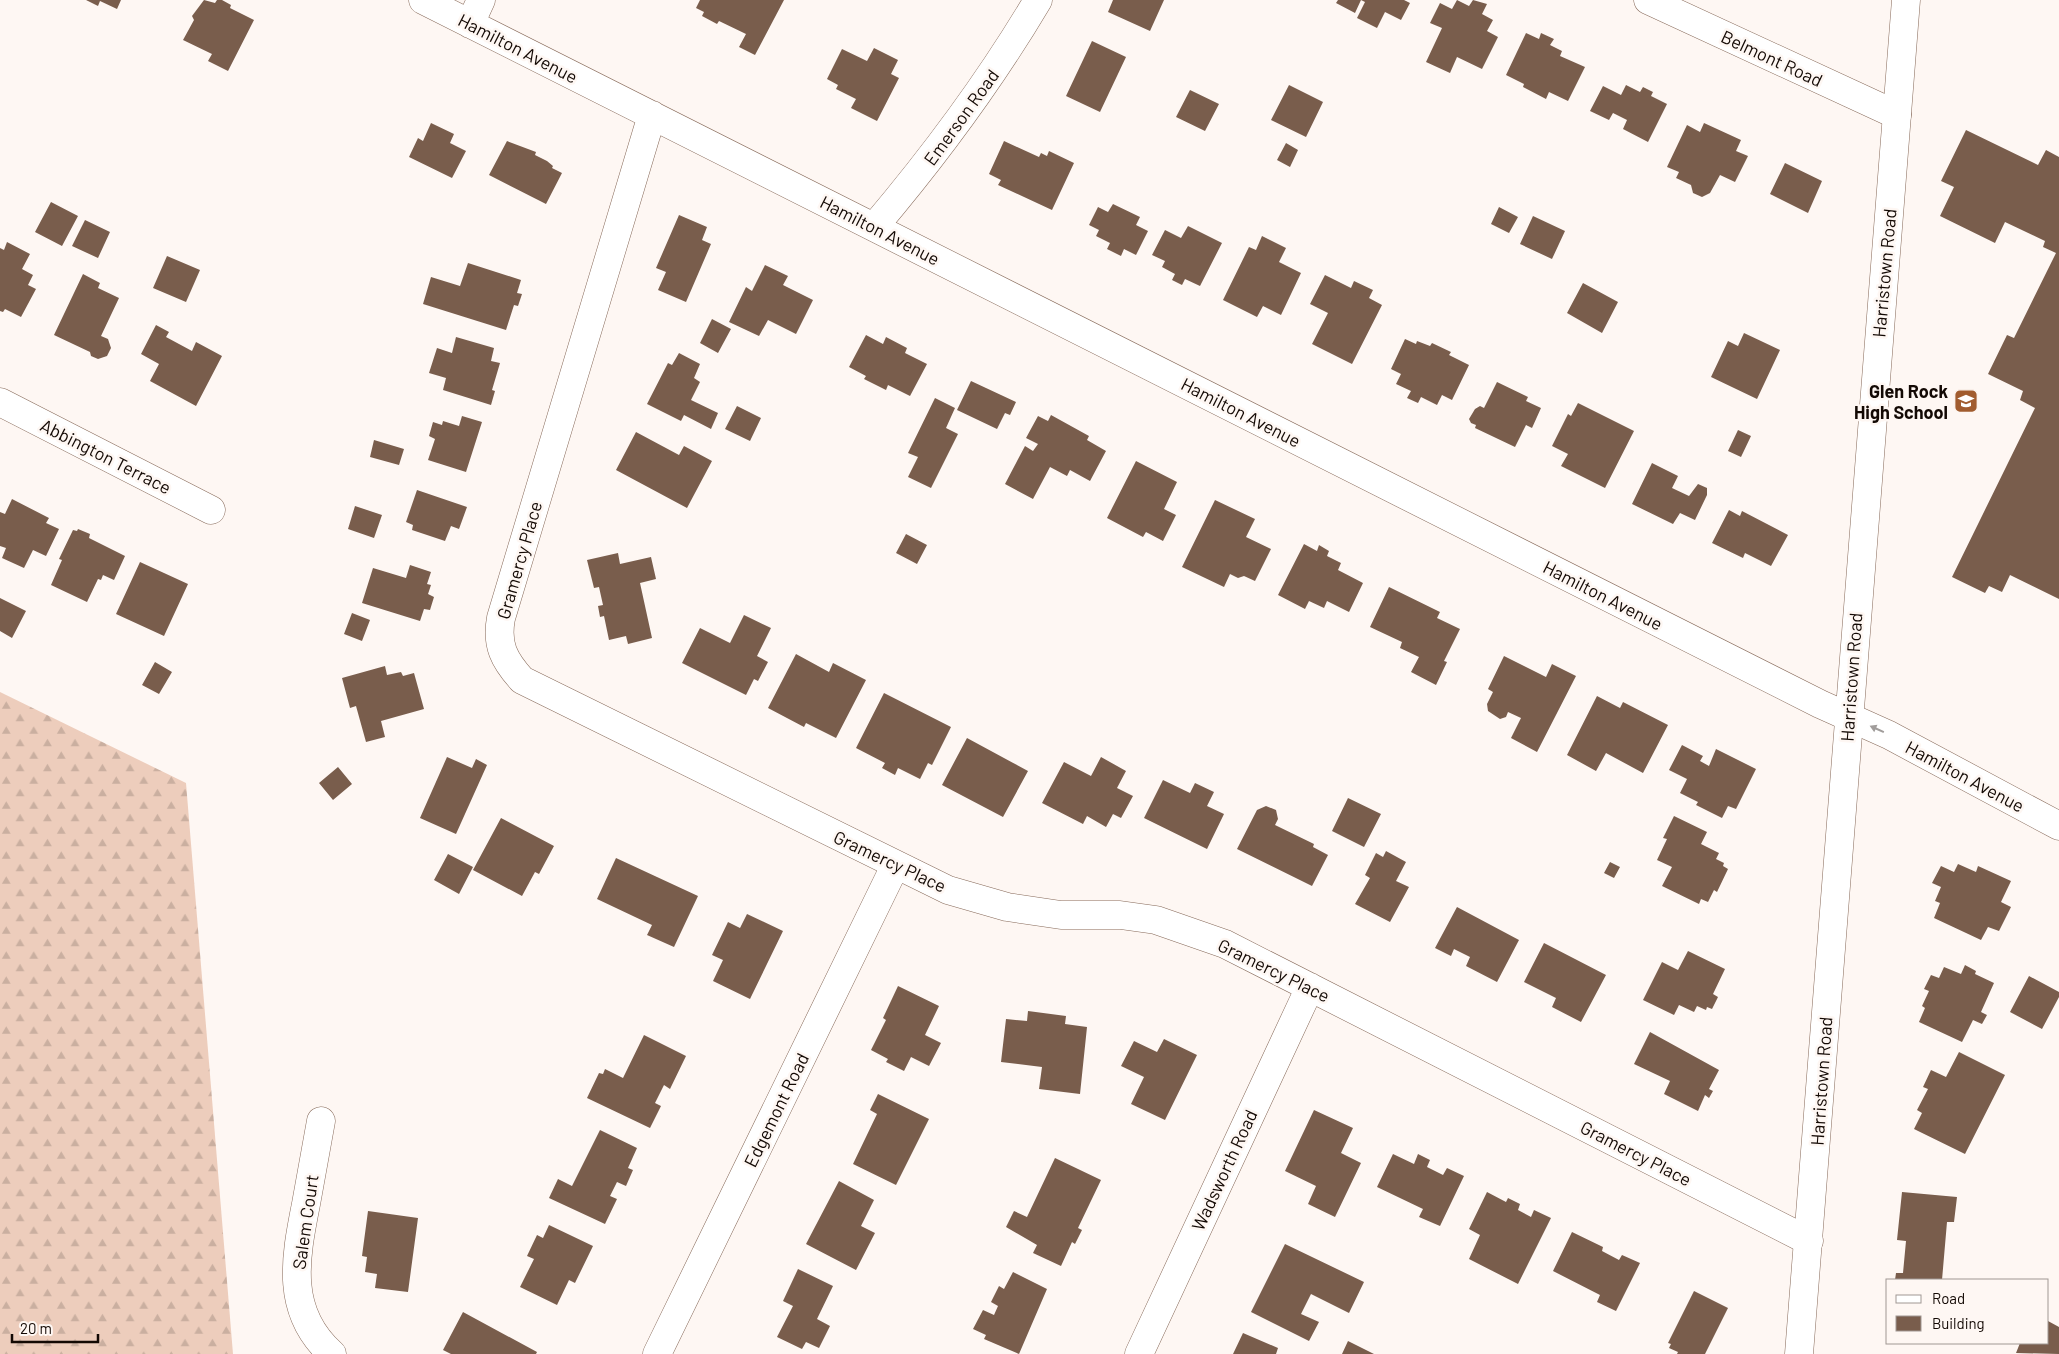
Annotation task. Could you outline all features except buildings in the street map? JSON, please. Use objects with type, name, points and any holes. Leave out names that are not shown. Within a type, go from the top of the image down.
[{"type":"street","name":"Hamilton Avenue","points":[[423,0],[476,12],[652,115],[1848,717],[1889,735],[2059,826]]},
{"type":"street","name":"Emerson Road","points":[[874,227],[951,134],[1005,56],[1038,0]]},
{"type":"street","name":"Belmont Road","points":[[1648,0],[1897,115]]},
{"type":"street","name":"Harristown Road","points":[[1799,1354],[1906,0]]},
{"type":"street","name":"Gramercy Place","points":[[652,115],[499,628],[500,647],[508,664],[522,680],[895,866],[948,890],[1006,907],[1061,915],[1120,915],[1156,920],[1225,944],[1809,1241]]},
{"type":"street","name":"Abbington Terrace","points":[[0,402],[211,510]]},
{"type":"street","name":"Edgemont Road","points":[[657,1354],[895,866]]},
{"type":"street","name":"Wadsworth Road","points":[[1139,1354],[1310,987]]},
{"type":"street","name":"Salem Court","points":[[321,1121],[295,1268],[298,1296],[307,1322],[328,1351]]},
{"type":"green space","points":[[0,692],[186,783],[233,1354],[0,1354]]},
{"type":"place","name":"Glen Rock High School","points":[[1966,401]]}]
